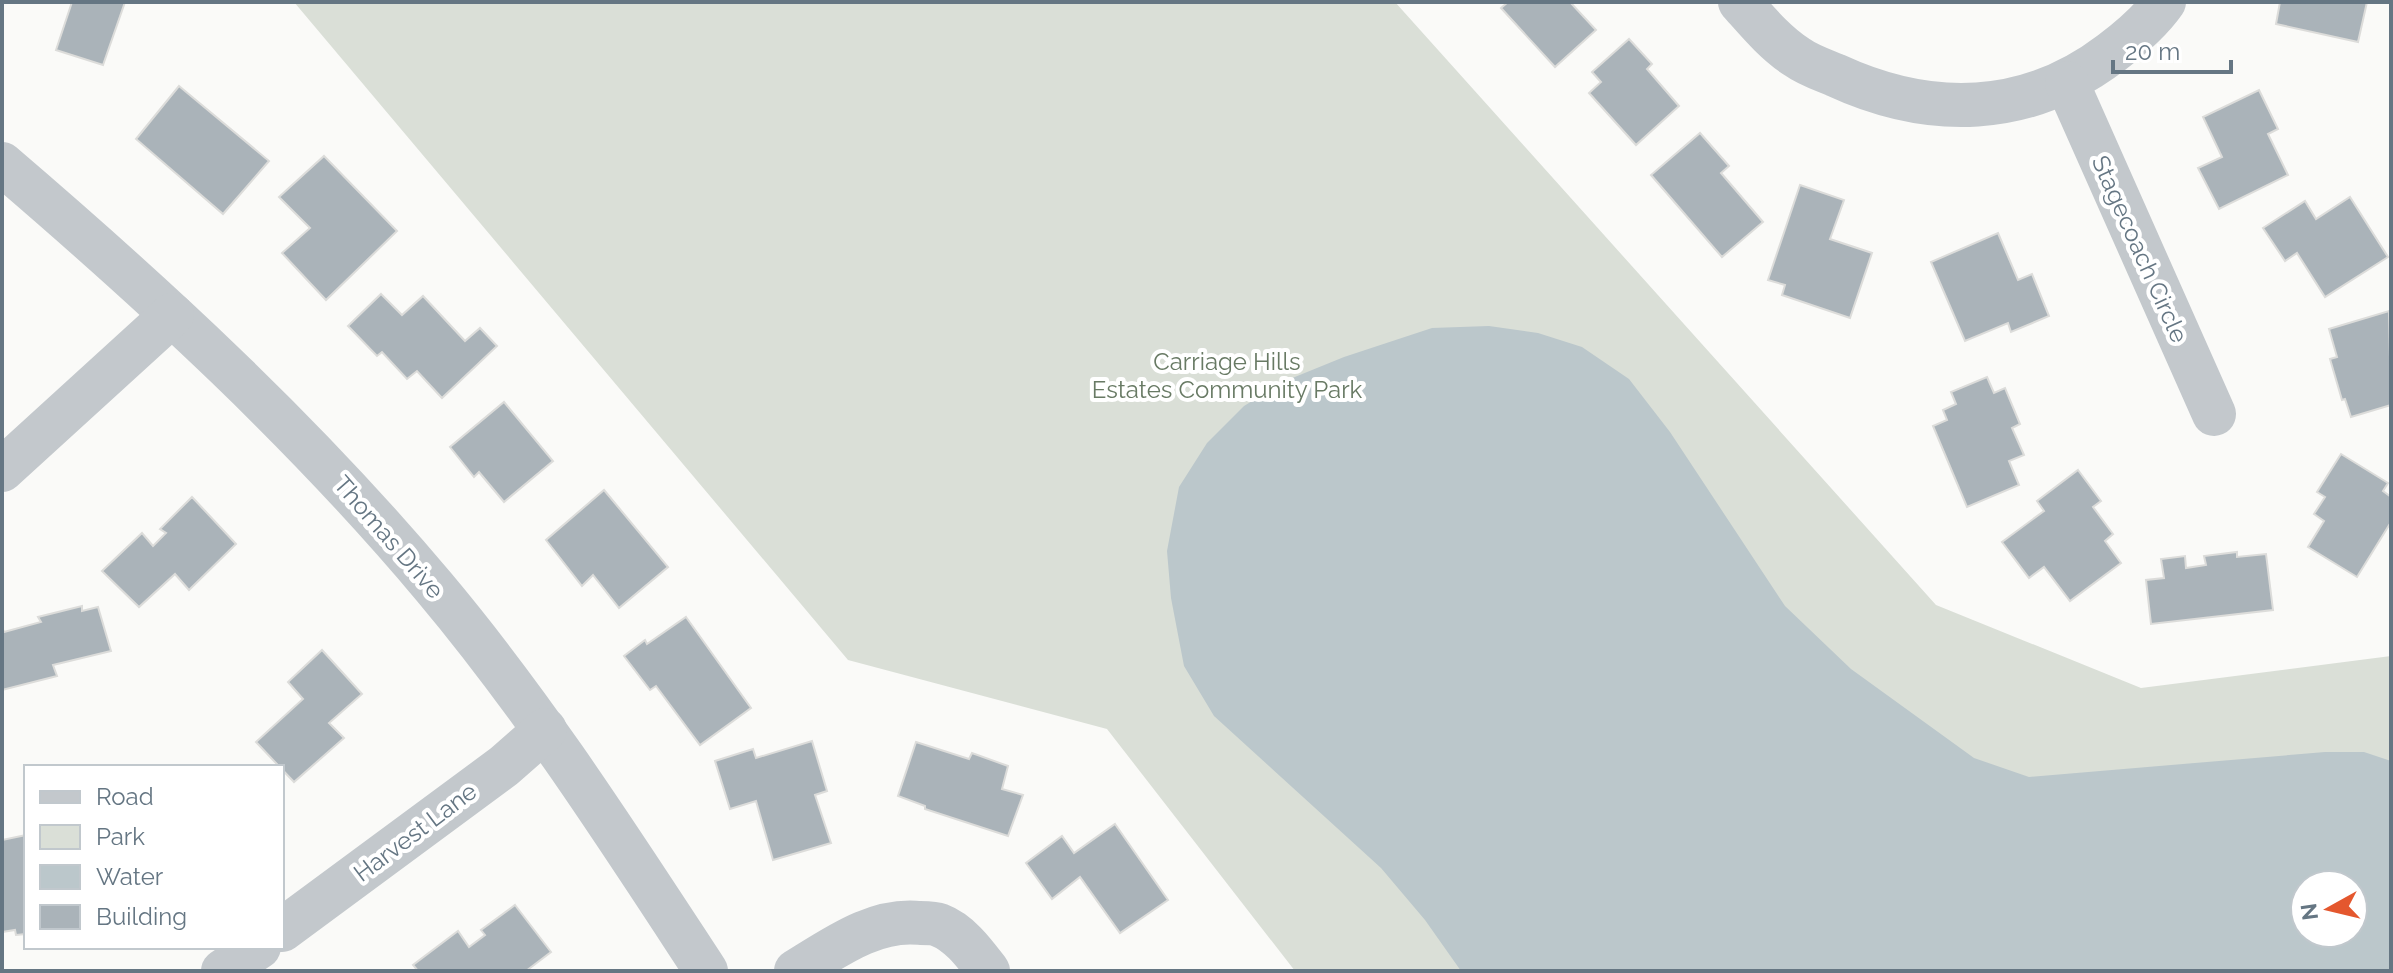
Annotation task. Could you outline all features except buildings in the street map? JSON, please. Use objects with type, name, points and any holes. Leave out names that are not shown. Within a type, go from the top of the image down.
[{"type":"street","points":[[1740,2],[1797,58],[1870,91],[1949,105],[2028,97],[2067,83],[2124,43],[2164,2]]},
{"type":"street","name":"Stagecoach Circle","points":[[2067,83],[2214,414]]},
{"type":"street","name":"Thomas Drive","points":[[2,164],[120,266],[311,449],[434,587],[545,730],[706,971]]},
{"type":"street","points":[[2,470],[172,315]]},
{"type":"street","name":"Harvest Lane","points":[[284,929],[504,766],[545,730]]},
{"type":"street","points":[[796,971],[870,930],[906,921],[939,925],[970,947],[988,971]]},
{"type":"street","points":[[223,971],[256,949]]},
{"type":"green space","name":"Carriage Hills Estates Community Park","points":[[294,2],[1395,2],[1936,605],[2141,688],[2391,656],[2391,971],[1295,971],[1107,729],[848,660]]},
{"type":"water","points":[[1489,326],[1538,333],[1582,347],[1629,379],[1670,432],[1785,606],[1851,669],[1974,758],[2029,777],[2325,752],[2364,752],[2391,761],[2391,971],[1461,971],[1425,920],[1381,868],[1214,716],[1184,666],[1171,598],[1167,551],[1179,487],[1207,443],[1244,406],[1285,381],[1344,357],[1432,328]]}]
